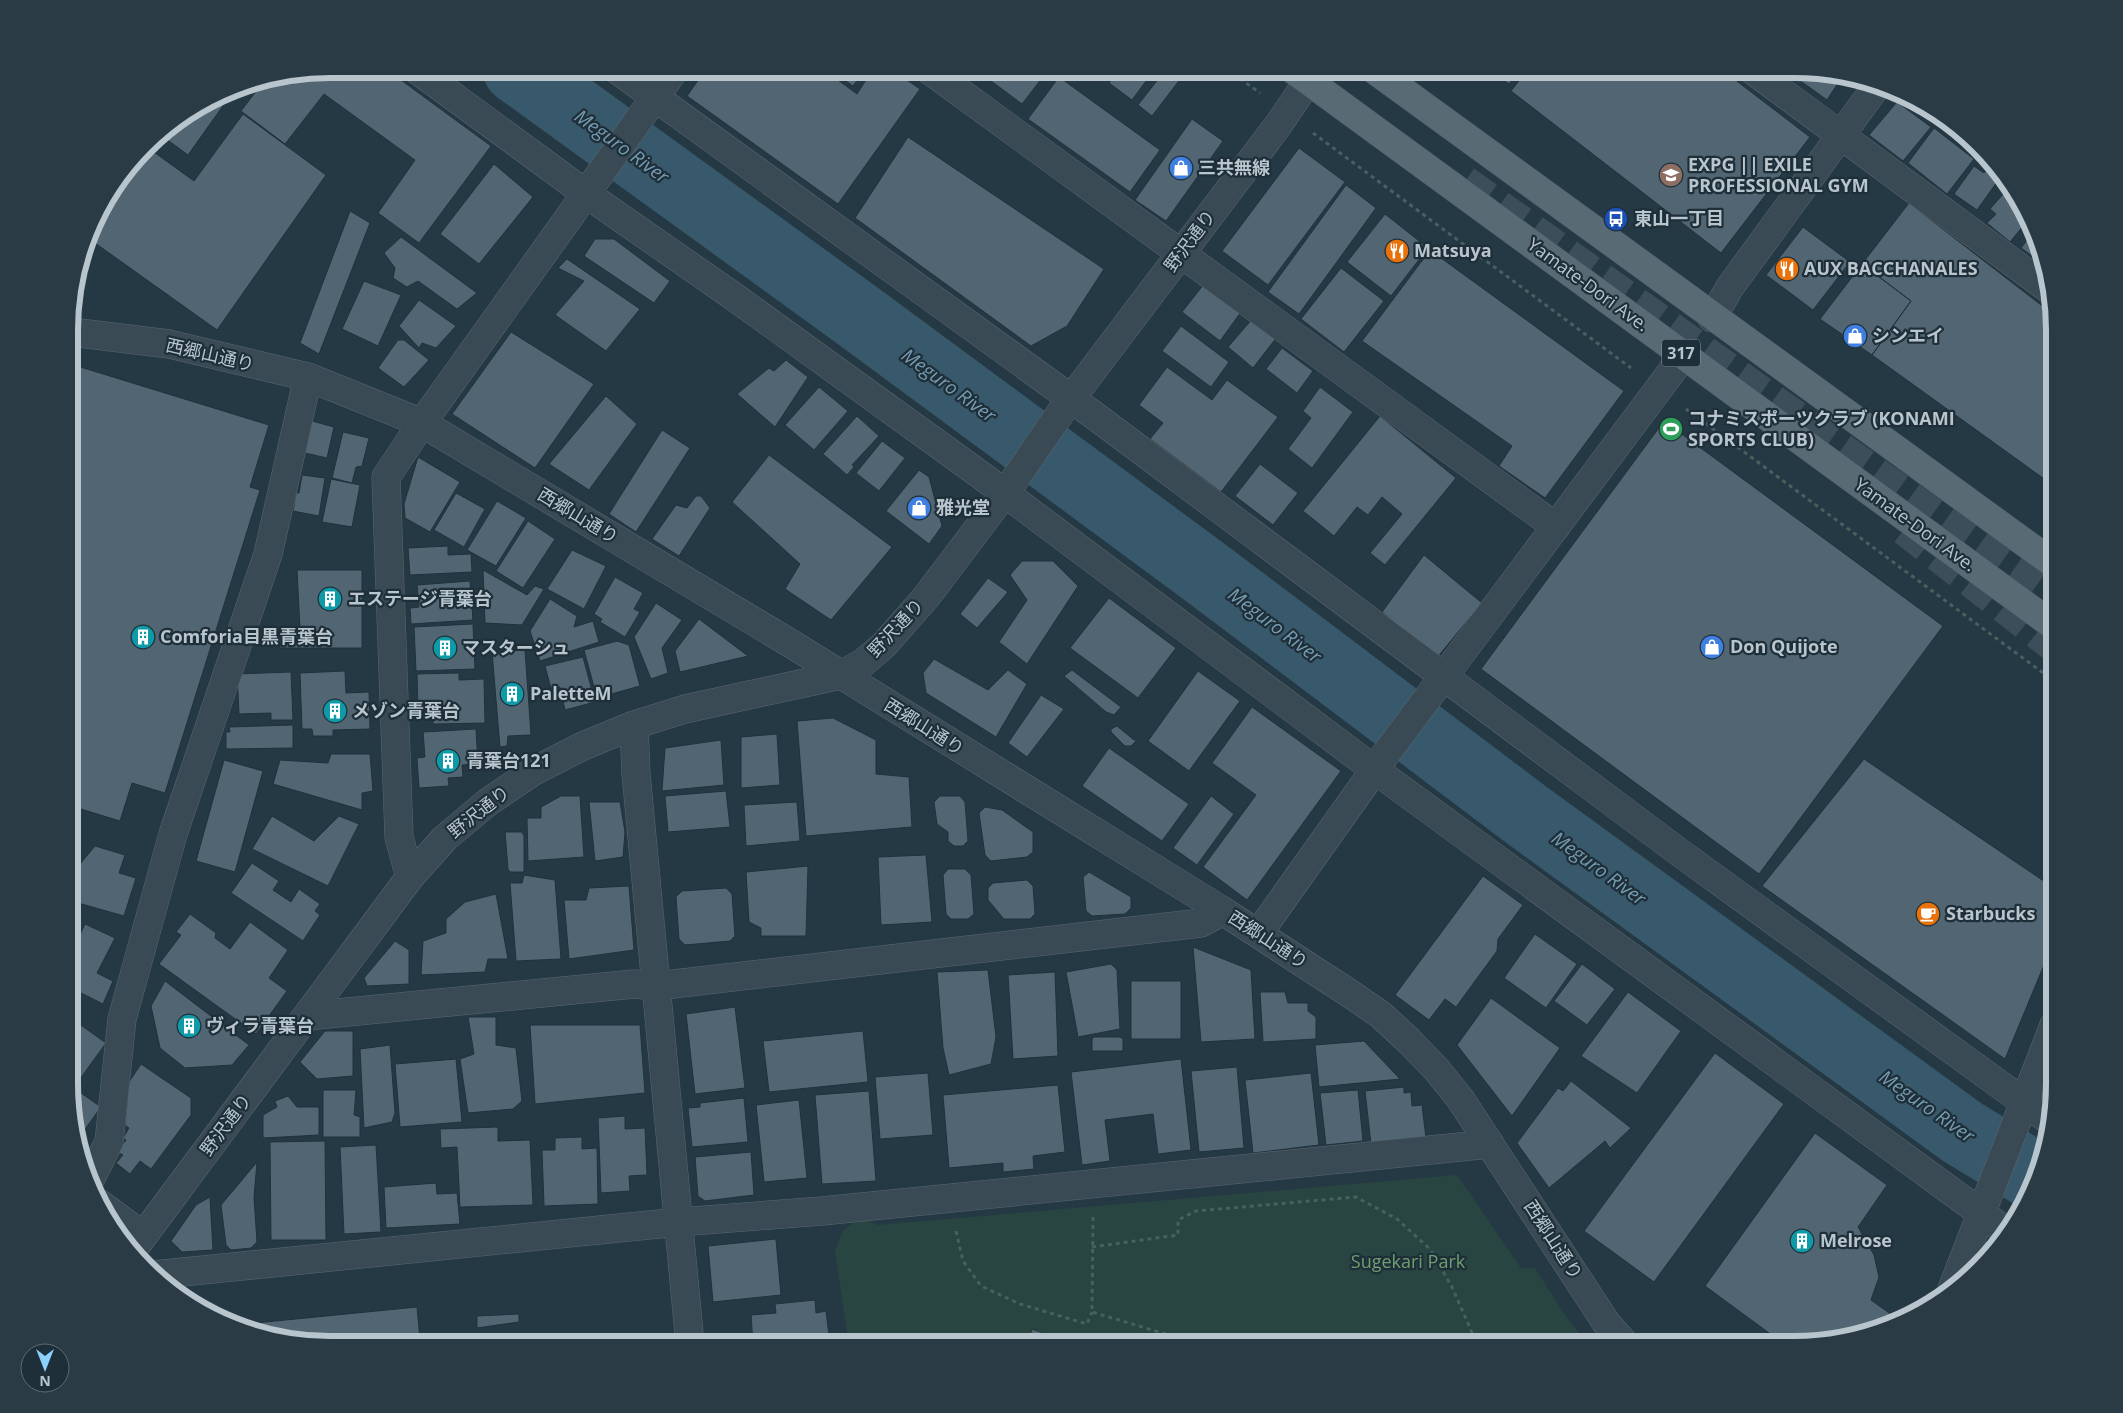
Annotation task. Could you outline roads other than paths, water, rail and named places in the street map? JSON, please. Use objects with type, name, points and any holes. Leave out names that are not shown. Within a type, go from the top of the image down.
[{"type":"main road","name":"Yamate-Dori Ave.","points":[[1312,78],[1684,355],[2046,620]]},
{"type":"main road","name":"317","points":[[1385,78],[1712,318],[2046,558]]},
{"type":"street","points":[[429,78],[589,187],[741,302],[1009,487],[1380,763],[1983,1206],[2002,1226]]},
{"type":"street","points":[[625,78],[649,103],[1066,406],[1440,683],[1683,856],[2020,1108],[2043,1118]]},
{"type":"street","points":[[410,877],[399,837],[386,477],[422,423],[668,78]]},
{"type":"street","points":[[940,78],[1556,527]]},
{"type":"street","name":"野沢通り","points":[[138,1244],[410,877],[446,838],[488,802],[550,763],[582,746],[634,725],[685,709],[841,675],[864,662],[884,645],[927,596],[1009,487],[1066,406],[1279,124],[1302,78]]},
{"type":"street","points":[[1763,78],[2041,284]]},
{"type":"street","points":[[1712,318],[1730,287],[1873,91]]},
{"type":"street","name":"西郷山通り","points":[[78,333],[169,344],[308,377],[422,423],[841,675],[1223,911],[1381,1015],[1437,1070],[1461,1100],[1607,1324],[1618,1336]]},
{"type":"street","points":[[1258,934],[1380,763],[1684,355]]},
{"type":"street","points":[[94,1172],[110,1142],[122,1019],[173,834],[268,554],[308,377]]},
{"type":"street","points":[[634,725],[636,774],[689,1336]]},
{"type":"street","points":[[307,1016],[634,984],[656,986],[1201,924],[1223,911]]},
{"type":"street","points":[[1957,1276],[2046,1045]]},
{"type":"street","points":[[164,1274],[1490,1144]]},
{"type":"street","points":[[123,1228],[138,1244]]},
{"type":"waterway","name":"Meguro River","points":[[529,78],[858,316],[1206,573],[1524,813],[1962,1132],[2029,1173]]},
{"type":"tunnel","points":[[1466,180],[2046,591]]},
{"type":"tunnel","points":[[1903,531],[2046,643]]},
{"type":"place","name":"三共無線","points":[[1181,168]]},
{"type":"place","name":"EXPG || EXILE PROFESSIONAL GYM","points":[[1671,175]]},
{"type":"place","name":"東山一丁目","points":[[1616,219]]},
{"type":"place","name":"Matsuya","points":[[1397,251]]},
{"type":"place","name":"AUX BACCHANALES","points":[[1787,269]]},
{"type":"place","name":"シンエイ","points":[[1855,336]]},
{"type":"place","name":"コナミスポーツクラブ (KONAMI SPORTS CLUB)","points":[[1671,429]]},
{"type":"place","name":"雅光堂","points":[[919,508]]},
{"type":"place","name":"エステージ青葉台","points":[[330,599]]},
{"type":"place","name":"Comforia目黒青葉台","points":[[143,637]]},
{"type":"place","name":"Don Quijote","points":[[1712,647]]},
{"type":"place","name":"マスターシュ","points":[[445,648]]},
{"type":"place","name":"PaletteM","points":[[512,694]]},
{"type":"place","name":"メゾン青葉台","points":[[335,711]]},
{"type":"place","name":"青葉台121","points":[[448,761]]},
{"type":"place","name":"Starbucks","points":[[1928,914]]},
{"type":"place","name":"ヴィラ青葉台","points":[[189,1026]]},
{"type":"place","name":"Melrose","points":[[1802,1241]]},
{"type":"park label","name":"Sugekari Park","points":[[1408,1262]]}]
